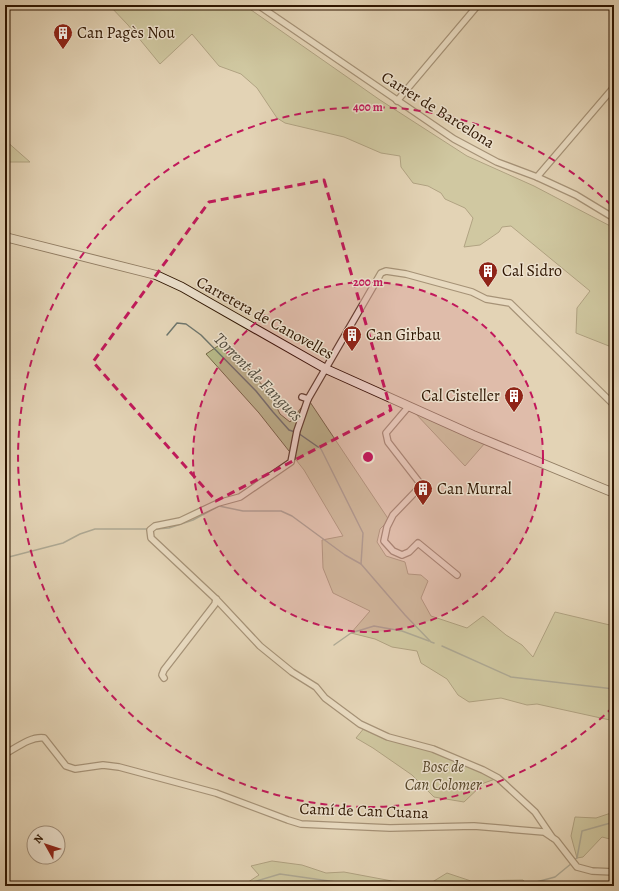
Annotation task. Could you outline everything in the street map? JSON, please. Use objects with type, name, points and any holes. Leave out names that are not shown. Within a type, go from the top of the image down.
[{"type":"street","points":[[397,101],[478,5]]},
{"type":"street","name":"Carrer de Barcelona","points":[[262,6],[397,101],[454,139],[498,162],[537,177],[576,195],[614,218]]},
{"type":"street","points":[[537,177],[614,87]]},
{"type":"street","name":"Carretera de Canovelles","points":[[5,236],[156,274],[182,287],[326,368],[473,435],[614,493]]},
{"type":"street","points":[[614,405],[510,303],[486,300],[472,292],[406,274],[386,271],[381,273],[308,399],[297,433],[291,462],[240,497],[218,503],[180,521],[155,526],[150,530],[152,538],[216,599],[260,646],[292,672],[316,687],[325,698],[360,724],[388,737],[433,749],[463,761],[498,778],[535,812],[552,837],[577,867],[592,871],[614,872]]},
{"type":"street","points":[[302,397],[308,399]]},
{"type":"street","points":[[409,406],[386,433],[388,442],[419,482],[419,488],[393,515],[384,541],[393,551],[402,555],[409,552],[418,543],[456,575]]},
{"type":"street","points":[[164,678],[162,675],[164,670],[216,604],[216,599]]},
{"type":"street","name":"Camí de Can Cuana","points":[[5,754],[29,740],[38,737],[44,738],[66,766],[75,769],[103,765],[119,767],[216,793],[301,824],[390,828],[474,826],[544,832],[552,837]]},
{"type":"highlighted area","points":[[324,180],[391,410],[216,501],[93,362],[209,202]]},
{"type":"green space","points":[[109,5],[244,5],[380,100],[467,156],[534,186],[614,228],[614,348],[576,333],[577,308],[590,291],[511,226],[502,227],[499,232],[480,245],[464,247],[473,218],[465,208],[445,199],[441,193],[428,186],[413,183],[401,167],[400,156],[381,153],[344,137],[285,123],[277,118],[257,88],[241,74],[219,66],[192,34],[160,64],[128,25]]},
{"type":"green space","points":[[5,140],[30,162],[5,162]]},
{"type":"green space","points":[[221,344],[250,370],[271,396],[280,414],[290,422],[308,399],[389,520],[380,529],[377,542],[386,556],[405,562],[408,574],[421,575],[428,581],[421,598],[431,616],[467,628],[483,616],[506,635],[522,645],[533,657],[555,612],[614,626],[614,719],[610,720],[537,704],[527,705],[501,698],[469,702],[458,695],[447,679],[421,663],[417,651],[392,647],[375,639],[351,633],[370,611],[333,593],[323,568],[322,540],[343,536],[304,470],[259,413],[206,354]]},
{"type":"green space","points":[[415,413],[485,443],[465,466]]},
{"type":"green space","name":"Bosc de Can Colomer","points":[[365,727],[433,749],[498,778],[484,783],[464,802],[434,797],[412,775],[356,738]]},
{"type":"green space","points":[[614,812],[614,840],[602,837],[583,857],[577,858],[571,836],[575,817],[596,818]]},
{"type":"green space","points":[[272,861],[302,865],[326,873],[344,872],[392,881],[429,884],[447,873],[471,881],[523,880],[528,886],[242,886],[259,875],[251,866]]},
{"type":"waterway","name":"Torrent de Fangues","points":[[167,335],[177,323],[186,324],[201,335],[256,391],[289,430],[295,432]]},
{"type":"waterway","name":"Torrent de Fangues","points":[[298,433],[321,449],[363,533],[361,564],[405,615],[431,642],[434,643]]},
{"type":"waterway","points":[[156,529],[169,528],[193,520],[219,506],[243,511],[281,511],[292,516],[345,555],[361,564]]},
{"type":"waterway","points":[[5,558],[63,543],[80,534],[95,529],[148,529]]},
{"type":"waterway","points":[[334,645],[351,633],[374,626],[402,631],[429,641]]},
{"type":"waterway","name":"Torrent de Fangues","points":[[442,646],[511,677],[614,689]]},
{"type":"waterway","points":[[574,860],[577,858],[582,831],[614,822]]},
{"type":"waterway","points":[[512,886],[525,885],[555,877],[572,863]]},
{"type":"waterway","points":[[250,886],[253,882],[280,874],[364,886]]},
{"type":"place","name":"Can Pagès Nou","points":[[63,50]]},
{"type":"place","name":"Cal Sidro","points":[[488,288]]},
{"type":"place","name":"Can Girbau","points":[[352,352]]},
{"type":"place","name":"Cal Cisteller","points":[[514,413]]},
{"type":"place","name":"Can Murral","points":[[423,506]]}]
